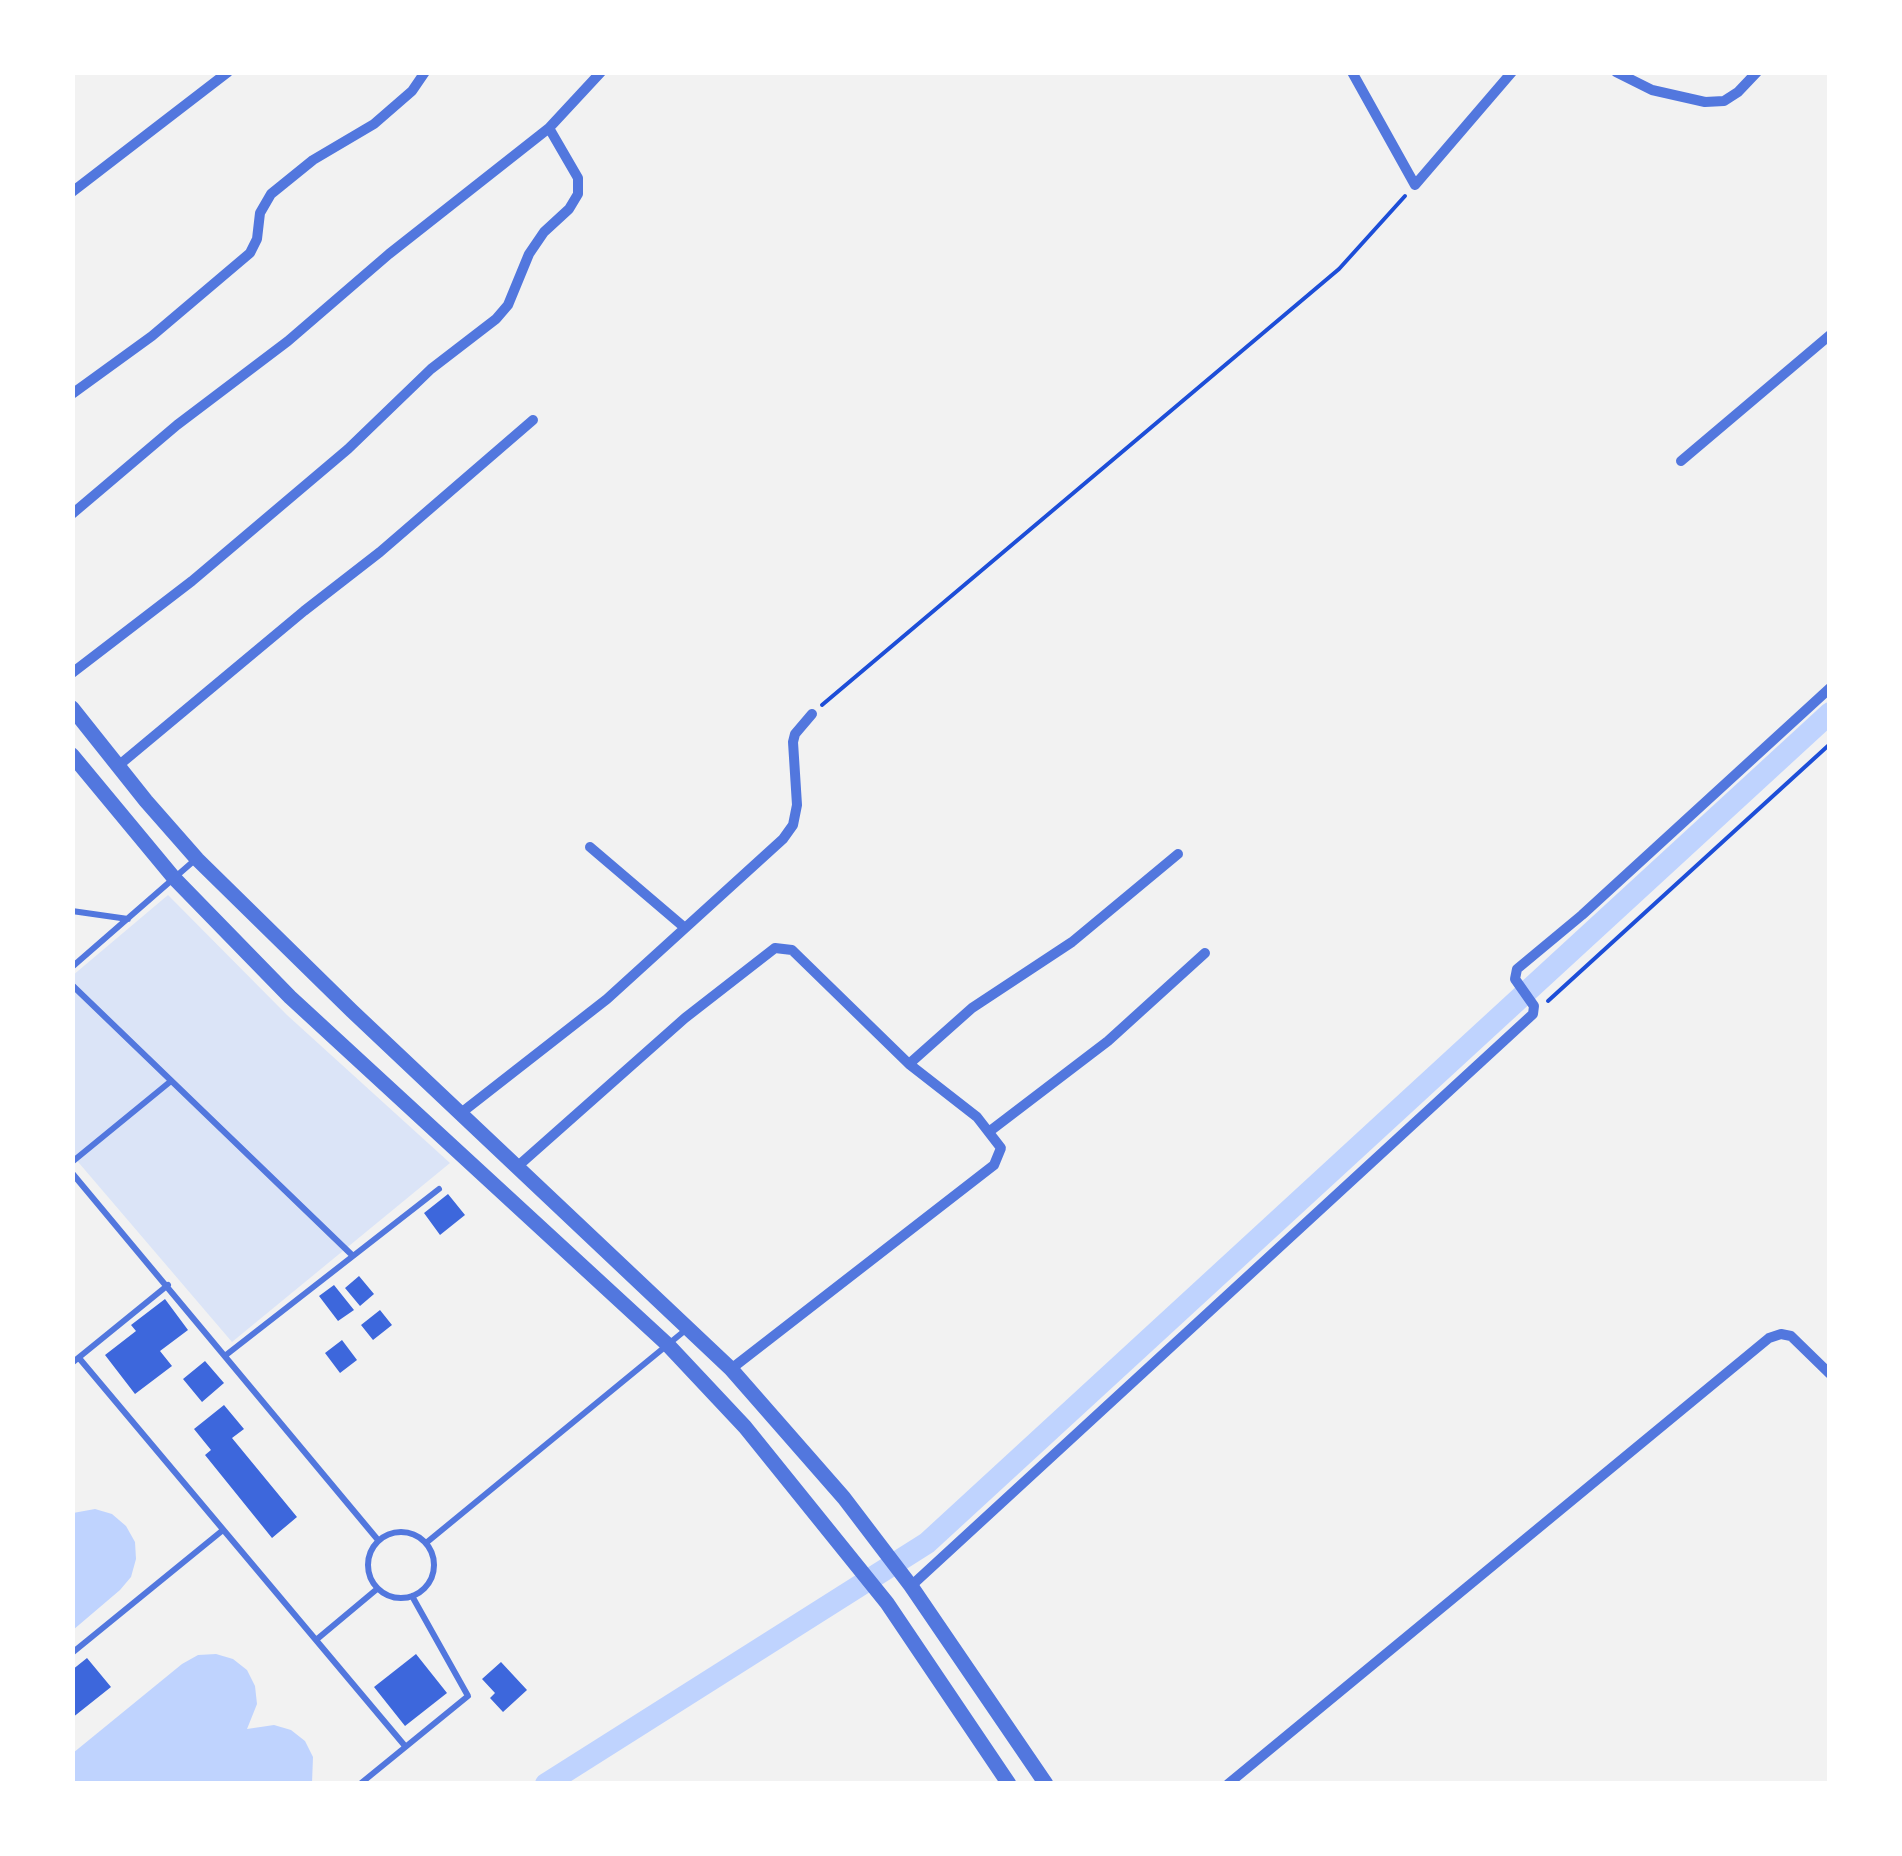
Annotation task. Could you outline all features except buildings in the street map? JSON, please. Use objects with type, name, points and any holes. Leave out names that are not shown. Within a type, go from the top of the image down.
[{"type":"street","points":[[72,192],[228,72]]},
{"type":"street","points":[[72,394],[152,336],[250,252],[257,239],[260,214],[271,194],[313,160],[374,124],[412,91],[425,72]]},
{"type":"street","points":[[72,514],[177,425],[288,341],[388,254],[549,128],[601,72]]},
{"type":"street","points":[[1352,72],[1415,184],[1512,72]]},
{"type":"street","points":[[1616,72],[1652,90],[1706,102],[1724,101],[1757,72]]},
{"type":"street","points":[[72,673],[206,569],[348,449],[431,369],[496,319],[508,305],[529,254],[544,232],[570,209],[578,194],[578,178],[549,128]]},
{"type":"street","points":[[1680,460],[1830,335]]},
{"type":"street","points":[[118,766],[380,552],[533,420]]},
{"type":"street","points":[[911,1586],[1533,1014],[1531,1000],[1518,984],[1517,969],[1582,915],[1830,688]]},
{"type":"street","points":[[72,708],[197,859],[732,1369],[844,1498],[911,1586],[1046,1784]]},
{"type":"street","points":[[461,1112],[607,998],[783,839],[793,824],[797,805],[793,742],[812,714]]},
{"type":"street","points":[[72,756],[174,878],[290,997],[668,1345],[745,1427],[887,1603],[1010,1784]]},
{"type":"street","points":[[590,847],[684,928]]},
{"type":"street","points":[[908,1064],[972,1008],[1072,942],[1178,854]]},
{"type":"street","points":[[518,1166],[685,1018],[775,948],[792,950],[908,1064],[990,1131],[1000,1148],[994,1164],[732,1369]]},
{"type":"street","points":[[990,1131],[1108,1041],[1205,953]]},
{"type":"street","points":[[1228,1784],[1769,1338],[1791,1336],[1830,1374]]},
{"type":"lane","points":[[72,967],[197,859]]},
{"type":"lane","points":[[72,911],[128,919]]},
{"type":"lane","points":[[72,985],[353,1256]]},
{"type":"lane","points":[[72,1162],[171,1081]]},
{"type":"lane","points":[[72,1172],[378,1540]]},
{"type":"lane","points":[[226,1356],[439,1189]]},
{"type":"lane","points":[[168,1286],[76,1360],[406,1746]]},
{"type":"lane","points":[[426,1543],[688,1328]]},
{"type":"lane","points":[[72,1653],[223,1530]]},
{"type":"lane","points":[[402,1532],[426,1543],[432,1554],[431,1580],[423,1590],[399,1598],[377,1589],[367,1563],[378,1540],[402,1532]]},
{"type":"lane","points":[[316,1640],[377,1589]]},
{"type":"lane","points":[[360,1784],[468,1696],[412,1596]]},
{"type":"path","points":[[812,714],[1339,269],[1415,184]]},
{"type":"path","points":[[1533,1014],[1830,744]]},
{"type":"shaded area","points":[[168,895],[287,1015],[450,1163],[232,1342],[73,1156],[72,976]]},
{"type":"water","points":[[95,1509],[112,1514],[126,1526],[135,1542],[136,1559],[131,1577],[120,1590],[73,1630],[73,1513]]},
{"type":"water","points":[[216,1654],[233,1659],[247,1670],[255,1686],[257,1704],[247,1729],[274,1725],[291,1730],[305,1741],[313,1757],[312,1783],[73,1783],[73,1753],[182,1664],[198,1655]]},
{"type":"waterway","points":[[546,1784],[927,1543],[1830,713]]}]
